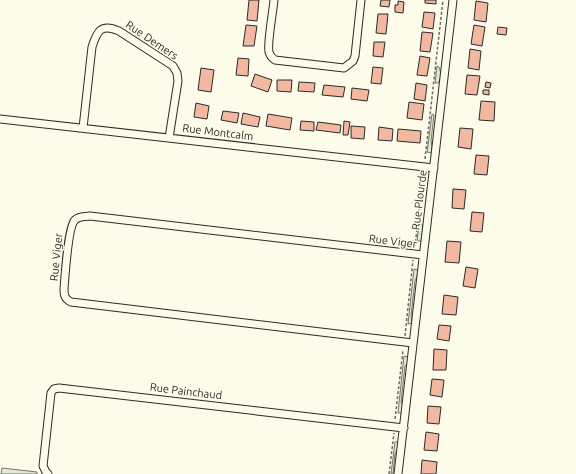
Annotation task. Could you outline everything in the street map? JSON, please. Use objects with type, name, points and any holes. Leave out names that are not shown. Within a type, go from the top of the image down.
[{"type":"street","points":[[274,0],[269,44],[269,52],[271,57],[275,60],[344,68],[353,62],[355,56],[361,0]]},
{"type":"street","name":"Rue Plourde","points":[[398,474],[453,0]]},
{"type":"street","name":"Rue Demers","points":[[83,128],[92,47],[95,37],[99,31],[110,27],[139,43],[173,66],[177,72],[178,81],[169,138]]},
{"type":"street","name":"Rue Montcalm","points":[[0,119],[434,168]]},
{"type":"street","name":"Rue Viger","points":[[413,343],[71,302],[64,296],[70,234],[72,224],[75,219],[90,216],[424,255]]},
{"type":"street","name":"Rue Painchaud","points":[[48,474],[43,466],[51,393],[54,389],[59,388],[404,428]]},
{"type":"path","points":[[389,474],[443,0]]},
{"type":"green space","points":[[437,66],[439,67],[441,77],[438,83],[435,83]]},
{"type":"green space","points":[[432,114],[434,115],[431,141],[432,153],[427,152]]},
{"type":"green space","points":[[419,224],[423,225],[422,241],[417,241]]},
{"type":"green space","points":[[414,269],[418,270],[415,281],[411,316],[412,323],[408,324]]},
{"type":"green space","points":[[404,356],[409,357],[408,363],[405,366],[401,402],[403,406],[402,413],[398,413]]},
{"type":"green space","points":[[395,442],[399,442],[395,454],[393,474],[391,474]]},
{"type":"green space","points":[[2,468],[37,472],[37,474],[1,474]]},
{"type":"building","points":[[249,0],[259,0],[257,21],[247,20]]},
{"type":"building","points":[[381,0],[390,0],[389,7],[380,6]]},
{"type":"building","points":[[425,0],[436,0],[436,4],[425,3]]},
{"type":"building","points":[[398,1],[404,2],[403,13],[395,12],[395,5],[398,5]]},
{"type":"building","points":[[476,1],[488,3],[486,22],[474,20]]},
{"type":"building","points":[[424,12],[435,13],[433,29],[422,27]]},
{"type":"building","points":[[378,14],[388,14],[386,34],[376,33]]},
{"type":"building","points":[[246,25],[257,26],[254,46],[243,46]]},
{"type":"building","points":[[474,25],[485,27],[482,46],[471,44]]},
{"type":"building","points":[[498,27],[507,28],[506,35],[497,34]]},
{"type":"building","points":[[422,32],[433,33],[430,52],[420,51]]},
{"type":"building","points":[[374,42],[385,42],[383,57],[373,56]]},
{"type":"building","points":[[470,49],[481,51],[479,70],[468,68]]},
{"type":"building","points":[[420,56],[430,58],[427,76],[417,75]]},
{"type":"building","points":[[238,58],[249,59],[248,76],[236,75]]},
{"type":"building","points":[[373,67],[383,68],[381,84],[371,83]]},
{"type":"building","points":[[201,68],[214,70],[211,92],[198,90]]},
{"type":"building","points":[[255,74],[272,80],[268,92],[251,86]]},
{"type":"building","points":[[467,75],[480,76],[477,95],[465,94]]},
{"type":"building","points":[[277,80],[292,80],[291,92],[277,91]]},
{"type":"building","points":[[299,82],[315,83],[314,92],[298,91]]},
{"type":"building","points":[[486,82],[491,83],[490,88],[485,87]]},
{"type":"building","points":[[416,83],[427,85],[425,101],[414,99]]},
{"type":"building","points":[[324,85],[345,87],[343,97],[322,95]]},
{"type":"building","points":[[352,88],[369,90],[367,101],[351,99]]},
{"type":"building","points":[[483,90],[489,90],[489,95],[483,94]]},
{"type":"building","points":[[481,101],[495,102],[494,121],[479,120]]},
{"type":"building","points":[[409,102],[424,104],[422,120],[407,118]]},
{"type":"building","points":[[196,103],[209,106],[207,119],[194,117]]},
{"type":"building","points":[[223,111],[239,113],[237,123],[221,120]]},
{"type":"building","points":[[243,113],[260,117],[258,127],[241,124]]},
{"type":"building","points":[[268,114],[292,118],[290,130],[266,126]]},
{"type":"building","points":[[301,121],[314,122],[314,131],[300,130]]},
{"type":"building","points":[[344,121],[350,122],[348,135],[343,135]]},
{"type":"building","points":[[318,122],[341,125],[340,133],[316,130]]},
{"type":"building","points":[[351,126],[365,127],[364,139],[351,138]]},
{"type":"building","points":[[379,127],[393,129],[392,141],[378,140]]},
{"type":"building","points":[[460,128],[473,129],[471,149],[458,147]]},
{"type":"building","points":[[398,129],[421,131],[420,143],[397,141]]},
{"type":"building","points":[[476,155],[489,156],[487,175],[474,174]]},
{"type":"building","points":[[453,189],[466,190],[464,209],[452,208]]},
{"type":"building","points":[[472,212],[484,213],[482,232],[470,231]]},
{"type":"building","points":[[447,241],[461,242],[459,263],[445,262]]},
{"type":"building","points":[[466,267],[478,269],[475,288],[463,286]]},
{"type":"building","points":[[444,295],[458,297],[456,315],[442,314]]},
{"type":"building","points":[[439,325],[451,326],[449,341],[437,339]]},
{"type":"building","points":[[434,349],[447,350],[446,370],[433,370]]},
{"type":"building","points":[[432,379],[444,380],[442,397],[430,395]]},
{"type":"building","points":[[428,406],[441,407],[439,424],[427,423]]},
{"type":"building","points":[[426,432],[439,434],[437,451],[424,450]]},
{"type":"building","points":[[422,460],[437,462],[436,474],[421,474]]}]
